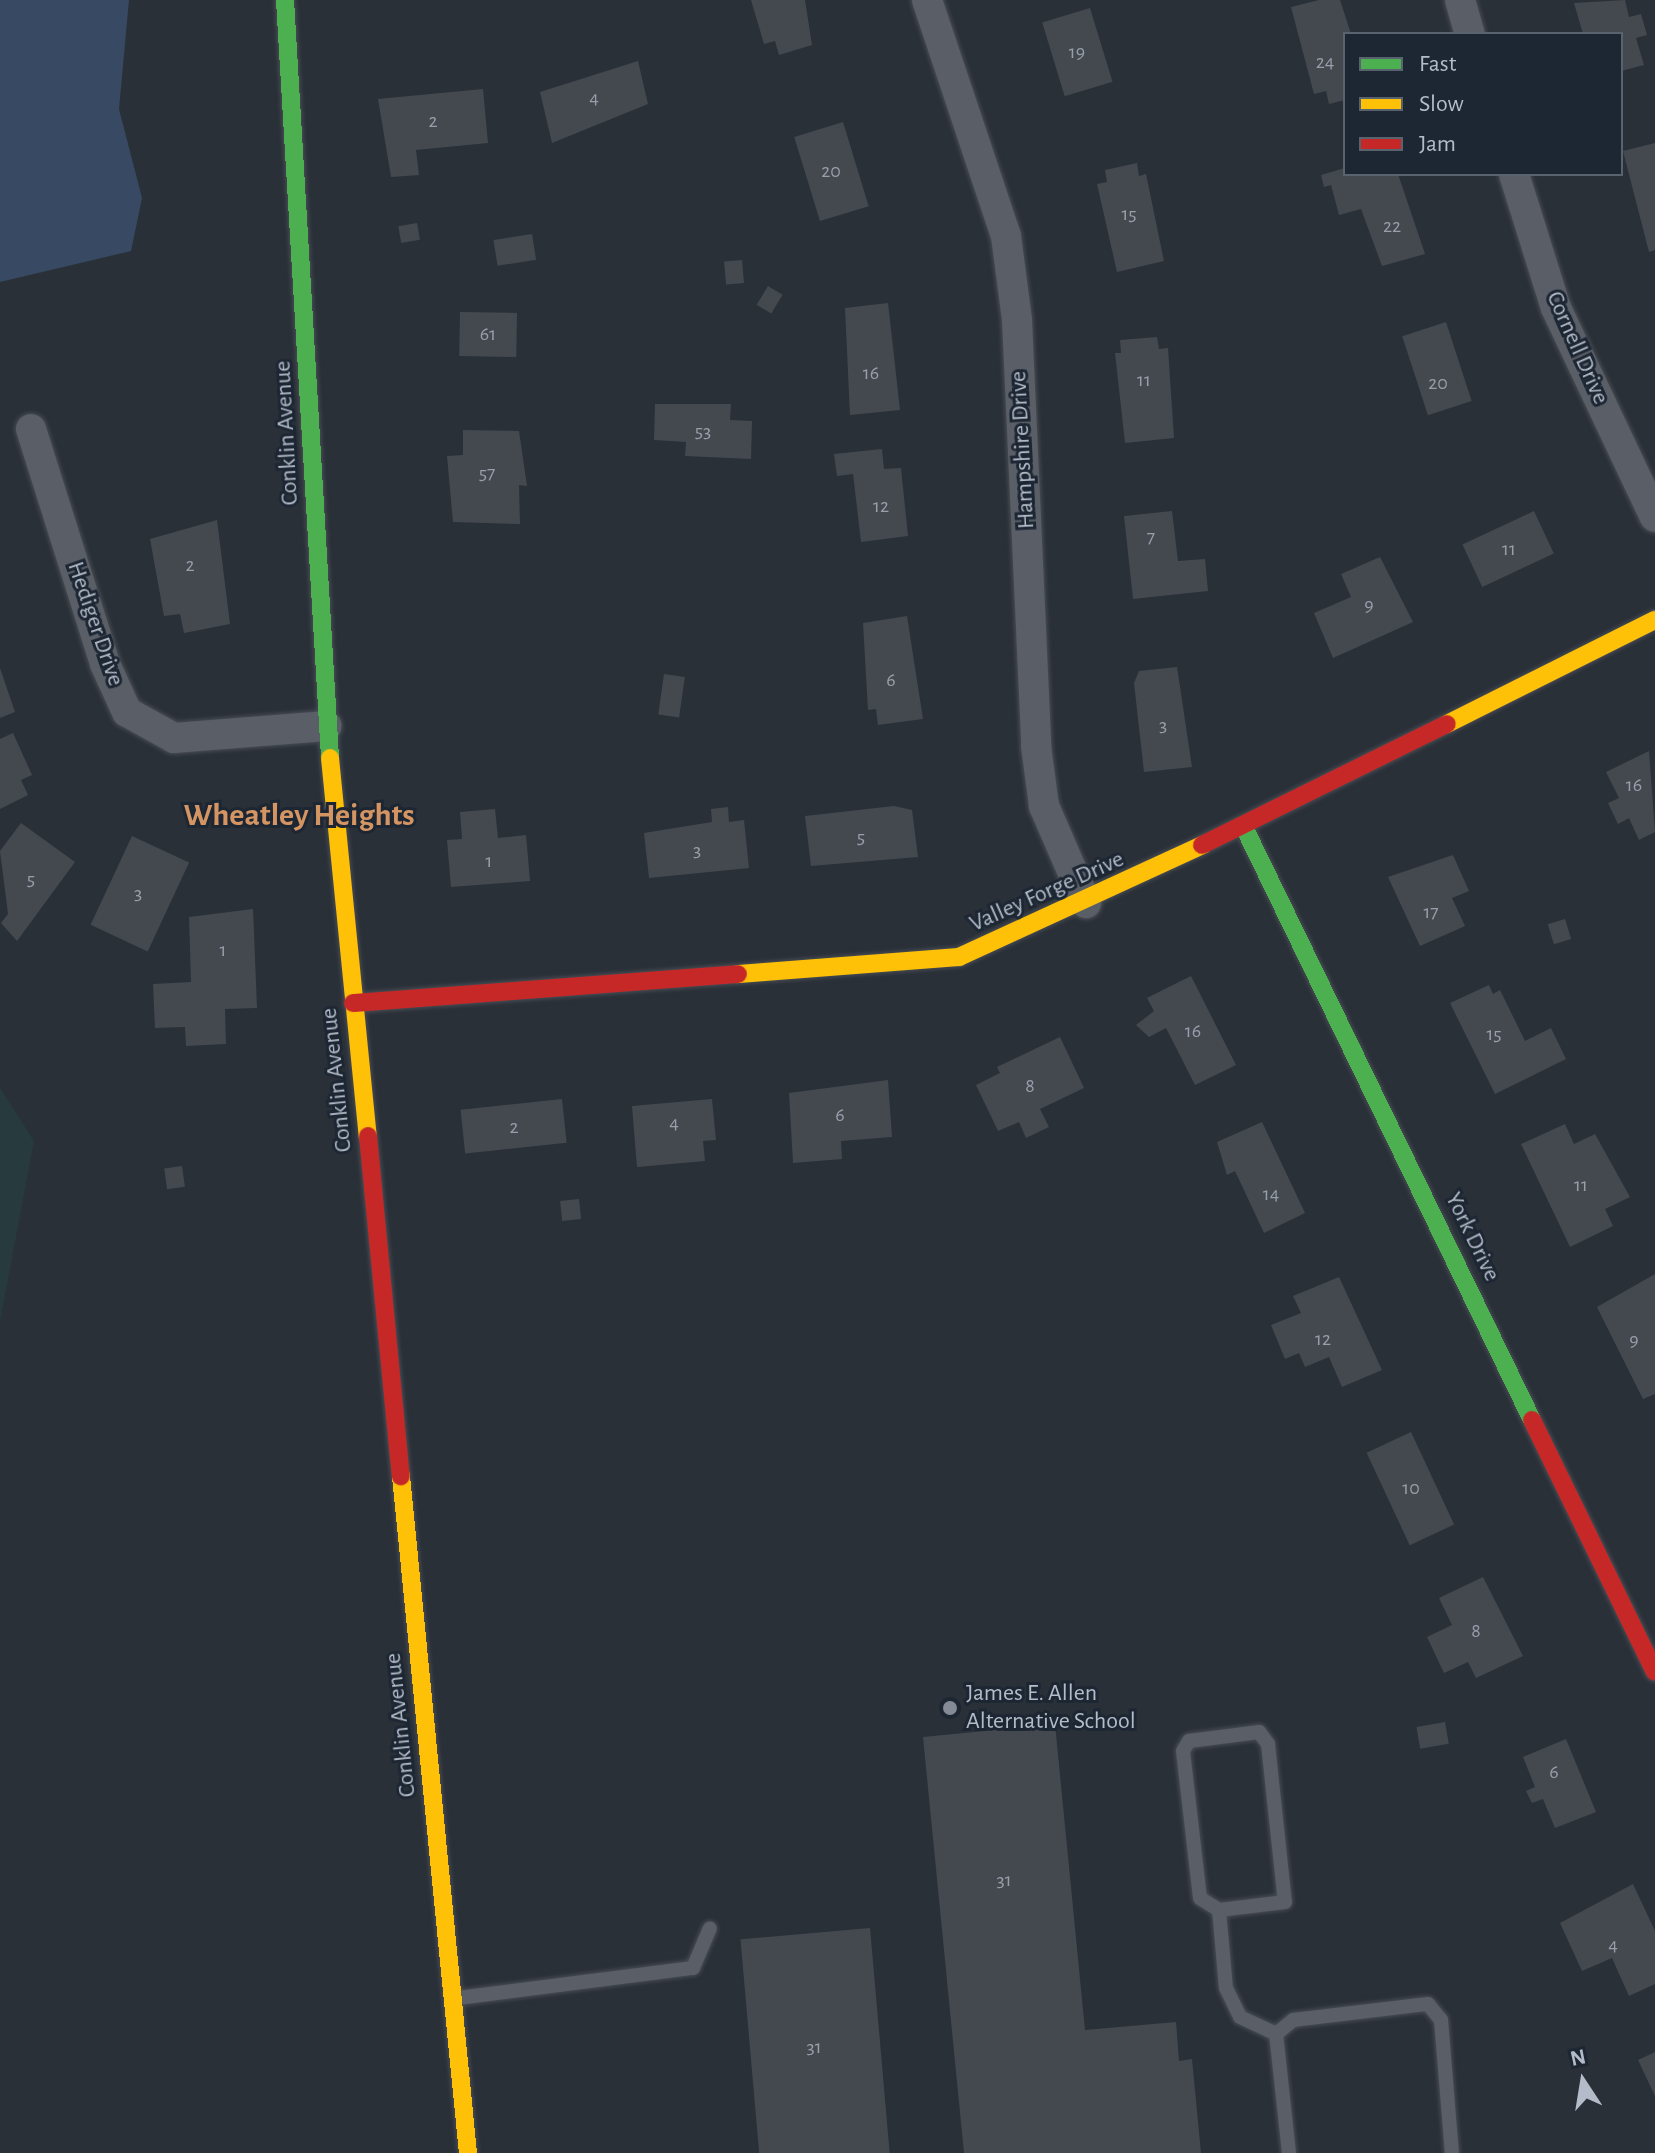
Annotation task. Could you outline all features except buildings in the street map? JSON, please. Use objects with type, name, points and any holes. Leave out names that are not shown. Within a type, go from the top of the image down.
[{"type":"street","name":"Conklin Avenue","points":[[285,0],[327,726],[468,2153]]},
{"type":"street","name":"Hampshire Drive","points":[[927,0],[1006,236],[1017,320],[1036,746],[1044,806],[1086,903]]},
{"type":"street","points":[[1460,0],[1469,32]]},
{"type":"street","name":"Cornell Drive","points":[[1515,176],[1556,308],[1655,517]]},
{"type":"street","name":"Hediger Drive","points":[[31,429],[105,664],[127,712],[174,738],[327,726]]},
{"type":"street","name":"Valley Forge Drive","points":[[353,1003],[907,965],[959,957],[1086,903],[1655,620]]},
{"type":"street","name":"York Drive","points":[[1243,825],[1655,1672]]},
{"type":"lane","points":[[1259,1732],[1268,1744],[1285,1902],[1219,1910],[1200,1898],[1183,1751],[1189,1741],[1259,1732]]},
{"type":"lane","points":[[1219,1910],[1226,1988],[1240,2017],[1276,2034]]},
{"type":"lane","points":[[453,1999],[693,1968],[710,1928]]},
{"type":"lane","points":[[1276,2034],[1293,2020],[1428,2004],[1441,2020],[1452,2153]]},
{"type":"lane","points":[[1276,2034],[1289,2153]]},
{"type":"green space","points":[[0,1088],[34,1141],[0,1322]]},
{"type":"water","points":[[0,0],[129,0],[119,109],[142,198],[131,251],[0,282]]},
{"type":"traffic: fast","points":[[285,0],[330,758]]},
{"type":"traffic: fast","points":[[1243,825],[1532,1420]]},
{"type":"traffic: slow","points":[[1447,724],[1655,620]]},
{"type":"traffic: slow","points":[[330,758],[368,1136]]},
{"type":"traffic: slow","points":[[738,974],[959,957],[1202,845]]},
{"type":"traffic: slow","points":[[401,1476],[468,2153]]},
{"type":"traffic: jam","points":[[1202,845],[1447,724]]},
{"type":"traffic: jam","points":[[353,1003],[738,974]]},
{"type":"traffic: jam","points":[[368,1136],[401,1476]]},
{"type":"traffic: jam","points":[[1532,1420],[1655,1672]]},
{"type":"place","name":"James E. Allen Alternative School","points":[[950,1708]]},
{"type":"district","name":"Wheatley Heights","points":[[299,815]]}]
